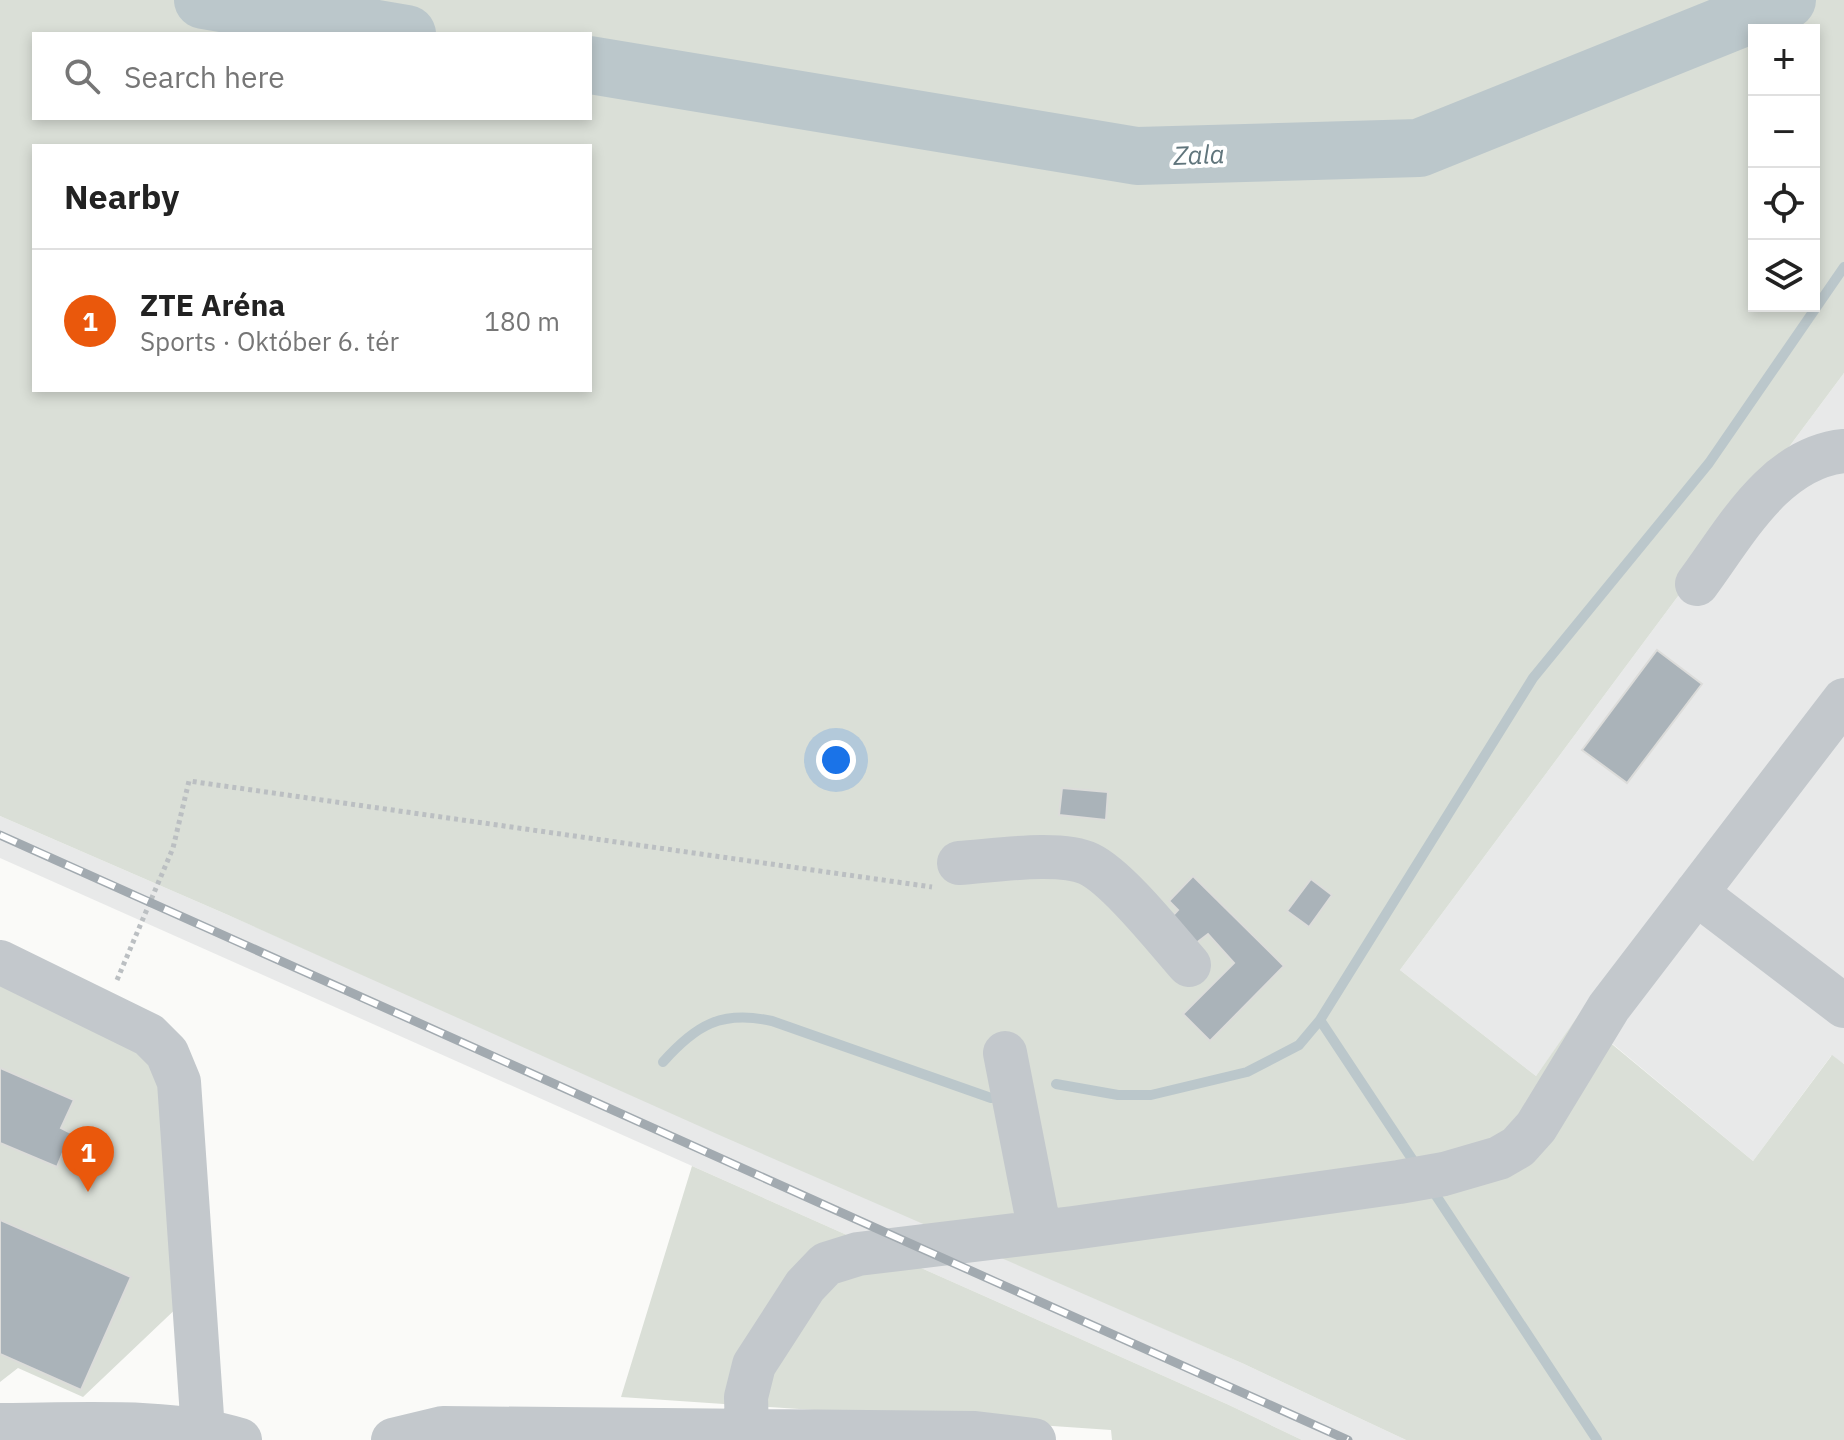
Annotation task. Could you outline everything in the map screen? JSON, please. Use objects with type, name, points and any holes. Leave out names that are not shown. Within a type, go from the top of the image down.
[{"type":"street","points":[[1697,584],[1761,499],[1791,471],[1823,453],[1844,451]]},
{"type":"street","points":[[747,1431],[746,1397],[754,1365],[805,1286],[826,1264],[858,1254],[1399,1182],[1444,1174],[1499,1158],[1518,1147],[1536,1127],[1609,1007],[1844,700]]},
{"type":"street","points":[[946,875],[1034,858],[1069,858],[1088,863],[1103,873],[1131,901],[1189,965]]},
{"type":"street","points":[[1696,893],[1844,1006]]},
{"type":"street","points":[[0,962],[149,1035],[167,1053],[179,1082],[221,1435],[147,1427],[0,1425]]},
{"type":"street","points":[[1005,1053],[1040,1232]]},
{"type":"street","points":[[393,1440],[443,1428],[975,1433],[1034,1440]]},
{"type":"path","points":[[103,1013],[173,848],[189,781],[946,875]]},
{"type":"shaded area","points":[[0,0],[1844,0],[1844,373],[1400,970],[1536,1076],[1578,1016],[1753,1161],[1832,1055],[1844,1064],[1844,1440],[1406,1440],[1244,1364],[0,816]]},
{"type":"shaded area","points":[[1844,373],[1844,1064],[1831,1056],[1753,1161],[1579,1016],[1536,1076],[1400,970]]},
{"type":"shaded area","points":[[0,816],[1244,1364],[1406,1440],[1302,1440],[0,858]]},
{"type":"shaded area","points":[[0,975],[147,1048],[167,1083],[183,1302],[83,1397],[18,1368],[0,1382]]},
{"type":"shaded area","points":[[692,1166],[1302,1440],[1112,1440],[1111,1430],[621,1397]]},
{"type":"building","points":[[1657,650],[1702,684],[1627,783],[1582,750]]},
{"type":"building","points":[[1062,788],[1108,792],[1106,820],[1059,815]]},
{"type":"building","points":[[1193,876],[1284,966],[1210,1041],[1183,1014],[1234,963],[1208,934],[1191,947],[1166,923],[1178,910],[1169,901]]},
{"type":"building","points":[[1311,879],[1332,895],[1309,927],[1287,911]]},
{"type":"building","points":[[0,1068],[74,1100],[61,1128],[71,1133],[57,1167],[0,1143]]},
{"type":"building","points":[[0,1220],[131,1277],[81,1390],[0,1354]]},
{"type":"waterway","name":"Zala","points":[[203,0],[395,32]]},
{"type":"waterway","name":"Zala","points":[[592,65],[1137,156],[1419,148],[1787,0]]},
{"type":"waterway","points":[[1056,1084],[1118,1095],[1151,1095],[1247,1072],[1299,1045],[1320,1020],[1533,678],[1709,463],[1844,267]]},
{"type":"waterway","points":[[663,1062],[687,1038],[711,1024],[724,1019],[754,1018],[772,1021],[991,1098]]},
{"type":"waterway","points":[[1320,1020],[1418,1168]]},
{"type":"waterway","points":[[1431,1188],[1597,1440]]},
{"type":"railway","points":[[0,835],[1348,1440]]},
{"type":"place","name":"ZTE Aréna","points":[[88,1192]]}]
